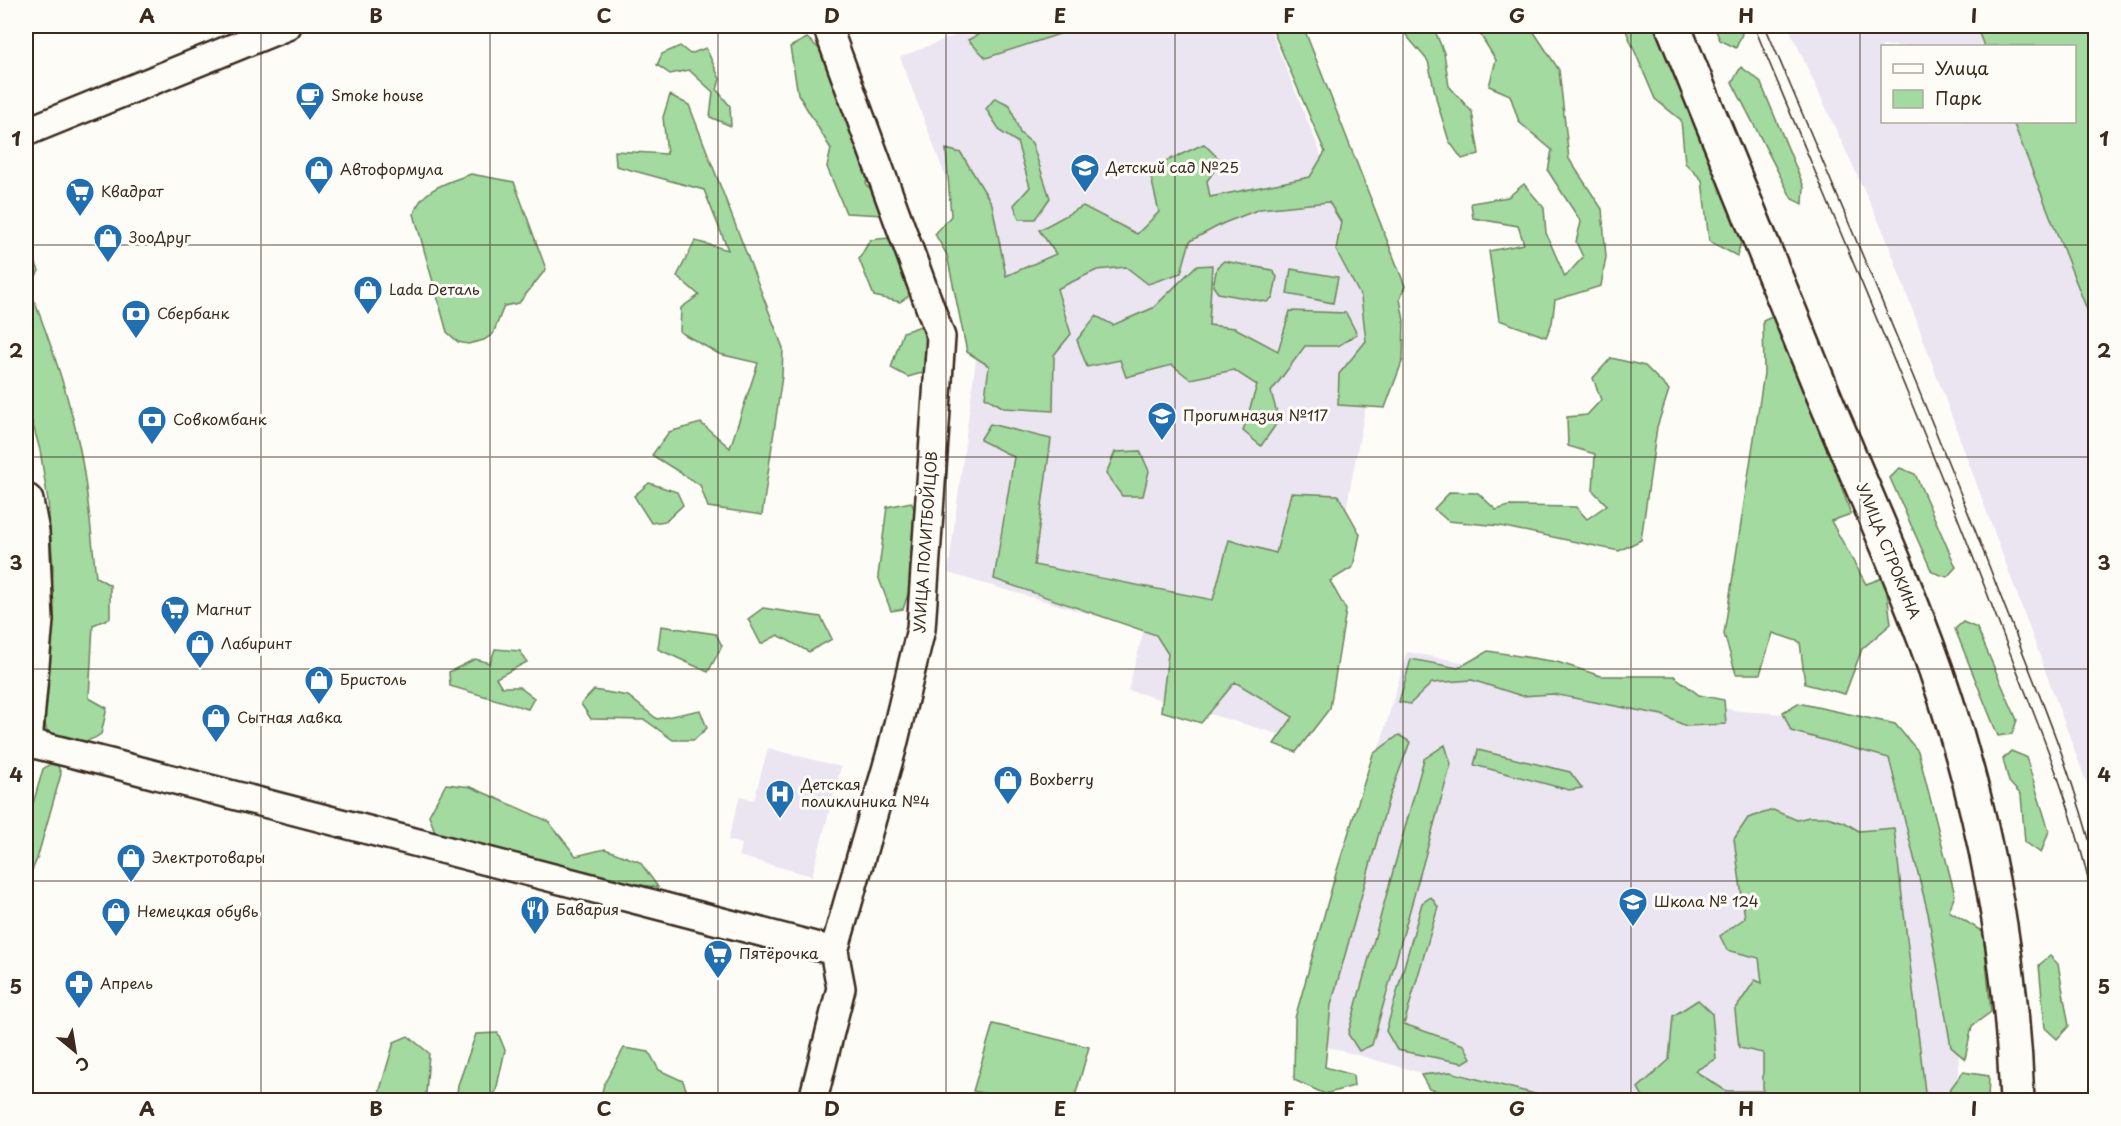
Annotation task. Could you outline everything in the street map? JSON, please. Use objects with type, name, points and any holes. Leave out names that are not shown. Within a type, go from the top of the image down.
[{"type":"street","points":[[26,132],[287,26]]},
{"type":"street","name":"УЛИЦА ПОЛИТБОЙЦОВ","points":[[813,1101],[841,988],[834,951],[892,749],[921,629],[941,337],[827,26]]},
{"type":"street","name":"УЛИЦА СТРОКИНА","points":[[1672,26],[1908,597],[1945,696],[1974,795],[1998,910],[2009,997],[2017,1101]]},
{"type":"street","points":[[26,501],[32,532],[36,620],[26,731]]},
{"type":"street","points":[[26,742],[834,951]]},
{"type":"shaded area","name":"Прогимназия №117","points":[[979,26],[1269,26],[1384,310],[1302,741],[1128,690],[1144,630],[948,573],[986,283],[900,57]]},
{"type":"shaded area","points":[[1788,26],[1976,26],[1984,45],[1881,45],[1881,123],[2013,123],[2095,330],[2095,806],[1885,235]]},
{"type":"shaded area","name":"Школа № 124","points":[[1407,652],[1739,711],[1889,720],[1919,820],[1958,1036],[1960,1100],[1519,1100],[1296,1038]]},
{"type":"shaded area","name":"Детская поликлиника №4","points":[[768,748],[841,767],[812,876],[739,856],[742,844],[728,840],[740,796],[754,800]]},
{"type":"green space","points":[[994,26],[1084,26],[986,58],[968,40]]},
{"type":"green space","points":[[1275,26],[1303,26],[1405,286],[1400,299],[1404,321],[1403,359],[1385,408],[1338,405],[1339,374],[1366,341],[1361,297],[1336,250],[1341,222],[1329,202],[1260,209],[1224,223],[1190,241],[1181,273],[1148,284],[1126,267],[1097,270],[1057,289],[1071,334],[1054,355],[1053,411],[1004,408],[985,397],[989,366],[967,352],[947,255],[935,234],[951,216],[946,149],[961,153],[992,204],[1006,276],[1056,254],[1039,230],[1083,206],[1137,234],[1159,212],[1149,169],[1204,144],[1221,161],[1207,181],[1210,197],[1310,177],[1325,152],[1274,33]]},
{"type":"green space","points":[[1407,26],[1433,26],[1444,53],[1449,86],[1472,112],[1479,154],[1462,159],[1449,141],[1428,61],[1406,35]]},
{"type":"green space","points":[[1475,26],[1530,26],[1559,70],[1569,159],[1602,209],[1606,257],[1601,286],[1555,300],[1552,323],[1546,337],[1499,320],[1489,251],[1524,244],[1518,226],[1473,218],[1471,203],[1508,197],[1524,184],[1544,208],[1546,233],[1565,277],[1583,257],[1576,242],[1581,222],[1548,171],[1552,150],[1519,122],[1510,95],[1489,86],[1496,60]]},
{"type":"green space","points":[[1624,26],[1665,26],[1747,222],[1737,256],[1709,241],[1702,180],[1685,163],[1681,120],[1655,99]]},
{"type":"green space","points":[[1714,26],[1738,26],[1742,34],[1736,48],[1720,40]]},
{"type":"green space","points":[[1976,26],[2095,26],[2095,330],[2013,123],[2076,123],[2076,45],[1984,45]]},
{"type":"green space","points":[[807,38],[833,61],[870,149],[866,185],[889,203],[884,215],[846,213],[827,167],[831,149],[798,94],[790,47]]},
{"type":"green space","points":[[680,46],[690,54],[706,48],[720,79],[717,90],[730,106],[731,126],[710,117],[713,92],[689,70],[670,74],[657,65],[662,54]]},
{"type":"green space","points":[[1741,67],[1760,81],[1804,187],[1803,204],[1792,199],[1732,82]]},
{"type":"green space","points":[[670,95],[689,105],[783,348],[782,376],[762,515],[708,507],[700,485],[652,455],[669,432],[701,423],[730,448],[758,363],[719,354],[680,332],[681,308],[699,295],[677,276],[695,241],[728,250],[704,190],[616,166],[615,151],[667,154],[663,117]]},
{"type":"green space","points":[[995,98],[1010,105],[1020,133],[1032,143],[1050,198],[1035,219],[1019,219],[1014,205],[1030,187],[1017,142],[1001,132],[986,109]]},
{"type":"green space","points":[[471,174],[514,182],[546,269],[519,303],[504,306],[493,334],[484,340],[468,344],[458,342],[447,332],[414,214],[417,205],[429,192]]},
{"type":"green space","points":[[898,237],[922,287],[900,302],[874,296],[859,259],[870,240]]},
{"type":"green space","points":[[26,238],[39,271],[29,287],[57,365],[79,445],[96,577],[110,585],[110,618],[93,625],[89,698],[107,708],[101,734],[80,742],[66,740],[46,729],[44,716],[49,676],[53,568],[48,501],[40,450],[26,400]]},
{"type":"green space","points":[[1224,261],[1272,270],[1277,277],[1273,297],[1267,302],[1218,293],[1213,286],[1217,267]]},
{"type":"green space","points":[[1212,265],[1209,325],[1235,328],[1278,351],[1290,311],[1346,313],[1357,334],[1338,346],[1305,346],[1271,392],[1279,420],[1261,446],[1243,431],[1257,385],[1234,370],[1190,379],[1172,365],[1126,377],[1120,360],[1087,367],[1077,340],[1096,316],[1113,325],[1153,308],[1196,266]]},
{"type":"green space","points":[[1291,269],[1338,277],[1333,303],[1287,294]]},
{"type":"green space","points":[[1776,315],[1793,349],[1851,514],[1831,521],[1866,584],[1885,577],[1891,624],[1862,649],[1845,694],[1805,684],[1800,642],[1773,633],[1760,674],[1736,674],[1724,634],[1764,373],[1763,321]]},
{"type":"green space","points":[[921,326],[935,354],[925,372],[908,377],[891,368],[903,332]]},
{"type":"green space","points":[[1611,358],[1645,366],[1669,390],[1657,427],[1641,540],[1619,551],[1500,526],[1448,521],[1434,509],[1450,492],[1478,493],[1496,510],[1509,506],[1576,507],[1587,519],[1607,505],[1593,491],[1595,454],[1568,446],[1567,417],[1587,415],[1601,400],[1593,378]]},
{"type":"green space","points":[[990,424],[1051,439],[1034,565],[1213,600],[1229,540],[1276,553],[1291,493],[1338,495],[1360,534],[1353,567],[1330,581],[1346,610],[1330,708],[1296,752],[1274,744],[1293,717],[1235,682],[1201,723],[1161,711],[1168,654],[1156,635],[994,579],[1014,457],[980,440]]},
{"type":"green space","points":[[1140,451],[1149,471],[1143,496],[1122,496],[1106,474],[1115,452]]},
{"type":"green space","points":[[1900,468],[1915,474],[1956,567],[1947,577],[1932,572],[1890,478]]},
{"type":"green space","points":[[649,483],[677,492],[683,505],[666,521],[651,523],[634,496]]},
{"type":"green space","points":[[911,502],[917,515],[915,574],[903,609],[891,611],[878,576],[887,507]]},
{"type":"green space","points":[[763,608],[821,617],[832,639],[809,652],[778,635],[761,644],[748,619]]},
{"type":"green space","points":[[1963,622],[1977,628],[2017,720],[2012,734],[1998,736],[1955,629]]},
{"type":"green space","points":[[661,626],[716,634],[722,646],[708,672],[658,649]]},
{"type":"green space","points":[[495,649],[520,651],[527,662],[496,678],[502,687],[519,687],[534,698],[528,709],[450,686],[449,672],[475,659],[490,663]]},
{"type":"green space","points":[[1488,651],[1557,662],[1601,676],[1674,676],[1699,695],[1724,700],[1726,724],[1686,726],[1662,715],[1553,694],[1522,696],[1472,680],[1432,683],[1410,704],[1399,702],[1411,659],[1458,668]]},
{"type":"green space","points":[[594,690],[628,696],[657,719],[700,710],[707,728],[694,740],[673,740],[645,720],[591,719],[581,704]]},
{"type":"green space","points":[[1798,703],[1895,724],[1918,751],[1955,895],[1949,911],[1983,932],[1991,1012],[1972,1026],[1965,1059],[1951,1047],[1928,913],[1889,758],[1791,731],[1783,712]]},
{"type":"green space","points":[[1399,735],[1410,742],[1388,801],[1331,1005],[1325,1067],[1353,1075],[1354,1086],[1325,1094],[1294,1080],[1295,1018],[1373,754]]},
{"type":"green space","points":[[1445,745],[1451,764],[1372,1045],[1359,1051],[1348,1034],[1424,759]]},
{"type":"green space","points":[[1478,750],[1570,772],[1582,788],[1569,790],[1474,765]]},
{"type":"green space","points":[[2011,751],[2026,757],[2049,831],[2041,853],[2025,842],[2021,795],[2009,782],[2003,759]]},
{"type":"green space","points":[[50,764],[58,766],[61,774],[37,859],[26,884],[26,828],[43,769]]},
{"type":"green space","points":[[446,784],[471,787],[548,821],[576,856],[605,849],[640,862],[658,887],[586,879],[437,838],[429,815]]},
{"type":"green space","points":[[1773,810],[1797,820],[1827,817],[1844,822],[1859,831],[1894,828],[1926,1100],[1785,1100],[1782,1096],[1782,1100],[1645,1100],[1638,1088],[1669,1060],[1673,1016],[1698,1000],[1712,1013],[1716,1059],[1695,1071],[1726,1091],[1763,1091],[1763,1053],[1739,1048],[1735,1010],[1755,980],[1762,983],[1759,958],[1727,950],[1720,936],[1745,918],[1734,839],[1748,818]]},
{"type":"green space","points":[[1431,897],[1438,907],[1404,1024],[1464,1045],[1471,1058],[1463,1063],[1397,1050],[1386,1031],[1422,903]]},
{"type":"green space","points":[[2050,956],[2058,964],[2069,1026],[2057,1039],[2045,1028],[2039,965]]},
{"type":"green space","points":[[993,1024],[1089,1047],[1074,1100],[1012,1100],[973,1091]]},
{"type":"green space","points":[[498,1033],[505,1050],[496,1091],[491,1100],[456,1100],[458,1085],[476,1034]]},
{"type":"green space","points":[[408,1036],[429,1053],[426,1094],[429,1100],[377,1100],[394,1042]]},
{"type":"green space","points":[[624,1048],[649,1052],[659,1070],[683,1081],[690,1100],[600,1100],[604,1084]]},
{"type":"green space","points":[[1450,1072],[1558,1100],[1472,1100],[1429,1089],[1421,1075]]},
{"type":"green space","points":[[1963,1072],[1989,1076],[1988,1100],[1942,1100]]},
{"type":"tram line","points":[[1754,26],[1908,395],[2040,730],[2079,843],[2096,921]]},
{"type":"tram line","points":[[1765,26],[1943,449],[2039,693],[2076,796],[2096,866]]},
{"type":"place","name":"Smoke house","points":[[310,122]]},
{"type":"place","name":"Детский сад №25","points":[[1085,194]]},
{"type":"place","name":"Автоформула","points":[[319,196]]},
{"type":"place","name":"Квадрат","points":[[80,218]]},
{"type":"place","name":"ЗооДруг","points":[[108,264]]},
{"type":"place","name":"Lada Dеталь","points":[[368,316]]},
{"type":"place","name":"Сбербанк","points":[[136,340]]},
{"type":"place","name":"Прогимназия №117","points":[[1162,442]]},
{"type":"place","name":"Совкомбанк","points":[[152,446]]},
{"type":"place","name":"Магнит","points":[[175,636]]},
{"type":"place","name":"Лабиринт","points":[[200,670]]},
{"type":"place","name":"Бристоль","points":[[319,706]]},
{"type":"place","name":"Сытная лавка","points":[[216,744]]},
{"type":"place","name":"Boxberry","points":[[1008,806]]},
{"type":"place","name":"Детская поликлиника №4","points":[[780,820]]},
{"type":"place","name":"Электротовары","points":[[131,884]]},
{"type":"place","name":"Школа № 124","points":[[1633,928]]},
{"type":"place","name":"Бавария","points":[[535,936]]},
{"type":"place","name":"Немецкая обувь","points":[[116,938]]},
{"type":"place","name":"Пятёрочка","points":[[718,980]]},
{"type":"place","name":"Апрель","points":[[79,1010]]}]
